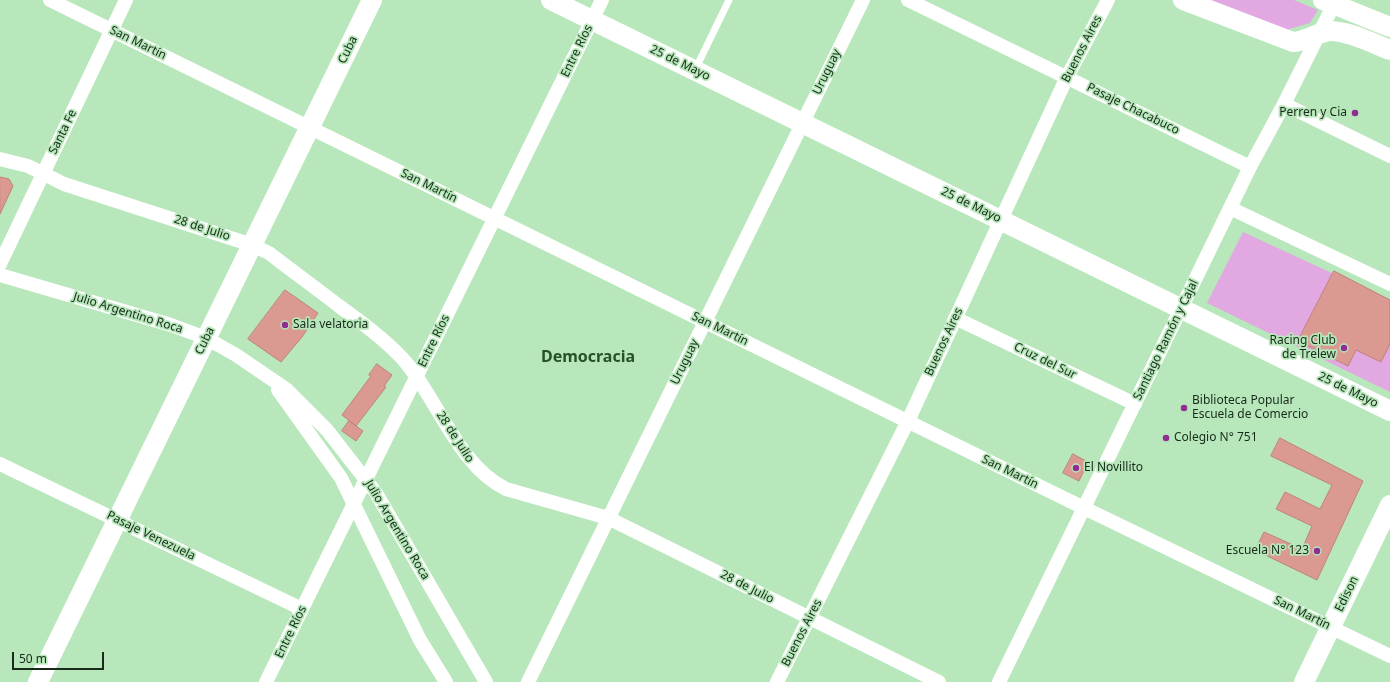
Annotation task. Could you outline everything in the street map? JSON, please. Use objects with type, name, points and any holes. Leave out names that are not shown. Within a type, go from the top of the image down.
[{"type":"street","name":"San Martín","points":[[50,0],[1084,508],[1390,656]]},
{"type":"street","name":"Santa Fe","points":[[0,264],[126,0]]},
{"type":"street","name":"Cuba","points":[[38,682],[372,0]]},
{"type":"street","name":"25 de Mayo","points":[[551,0],[1390,411]]},
{"type":"street","name":"Entre Ríos","points":[[266,682],[602,0]]},
{"type":"street","name":"Uruguay","points":[[528,682],[863,0]]},
{"type":"street","name":"Pasaje Chacabuco","points":[[908,0],[1250,167]]},
{"type":"street","name":"Buenos Aires","points":[[777,682],[908,421],[1000,220],[1068,77],[1108,0]]},
{"type":"street","points":[[1183,0],[1293,42],[1302,41],[1320,34],[1334,31],[1390,50]]},
{"type":"street","points":[[1331,1],[1390,27]]},
{"type":"street","name":"Santiago Ramón y Cajal","points":[[999,682],[1250,167],[1320,34],[1331,1]]},
{"type":"street","points":[[1293,42],[1305,62]]},
{"type":"street","points":[[1284,104],[1390,156]]},
{"type":"street","name":"28 de Julio","points":[[0,159],[28,166],[64,184],[252,245],[269,254],[376,333],[402,358],[416,376],[472,464],[484,476],[506,489],[608,518],[939,682]]},
{"type":"street","points":[[1230,208],[1390,284]]},
{"type":"street","name":"Julio Argentino Roca","points":[[0,275],[171,326],[206,338],[270,378],[297,398],[327,430],[380,499],[486,682]]},
{"type":"street","name":"Cruz del Sur","points":[[955,318],[1135,404]]},
{"type":"street","name":"Julio Argentino Roca","points":[[270,378],[341,478],[420,640],[446,682]]},
{"type":"street","name":"Pasaje Venezuela","points":[[0,464],[302,609]]},
{"type":"street","name":"Edison","points":[[1304,682],[1390,505]]},
{"type":"lane","points":[[695,70],[729,0]]},
{"type":"shaded area","points":[[1207,0],[1294,0],[1318,10],[1310,23],[1286,30]]},
{"type":"shaded area","name":"Racing Club de Trelew","points":[[1243,232],[1390,300],[1390,392],[1207,303]]},
{"type":"building","points":[[0,177],[9,179],[13,186],[0,214]]},
{"type":"building","points":[[1334,271],[1390,300],[1390,344],[1381,362],[1356,350],[1348,366],[1298,341]]},
{"type":"building","name":"Sala velatoria","points":[[285,290],[318,313],[302,337],[281,362],[248,339]]},
{"type":"building","points":[[377,364],[392,375],[384,386],[386,387],[356,426],[342,415],[371,376],[369,375]]},
{"type":"building","points":[[349,421],[363,431],[356,441],[342,431]]},
{"type":"building","points":[[1280,438],[1363,481],[1317,580],[1255,550],[1264,532],[1302,549],[1312,526],[1276,509],[1285,492],[1320,509],[1332,485],[1271,456]]},
{"type":"building","name":"El Novillito","points":[[1073,454],[1088,462],[1079,481],[1063,473]]},
{"type":"place","name":"Perren y Cia","points":[[1355,113]]},
{"type":"place","name":"Sala velatoria","points":[[285,325]]},
{"type":"place","name":"Racing Club de Trelew","points":[[1344,348]]},
{"type":"place","name":"Biblioteca Popular Escuela de Comercio","points":[[1184,408]]},
{"type":"place","name":"Colegio N° 751","points":[[1166,438]]},
{"type":"place","name":"El Novillito","points":[[1076,468]]},
{"type":"place","name":"Escuela N° 123","points":[[1317,551]]},
{"type":"district","name":"Democracia","points":[[588,357]]}]
